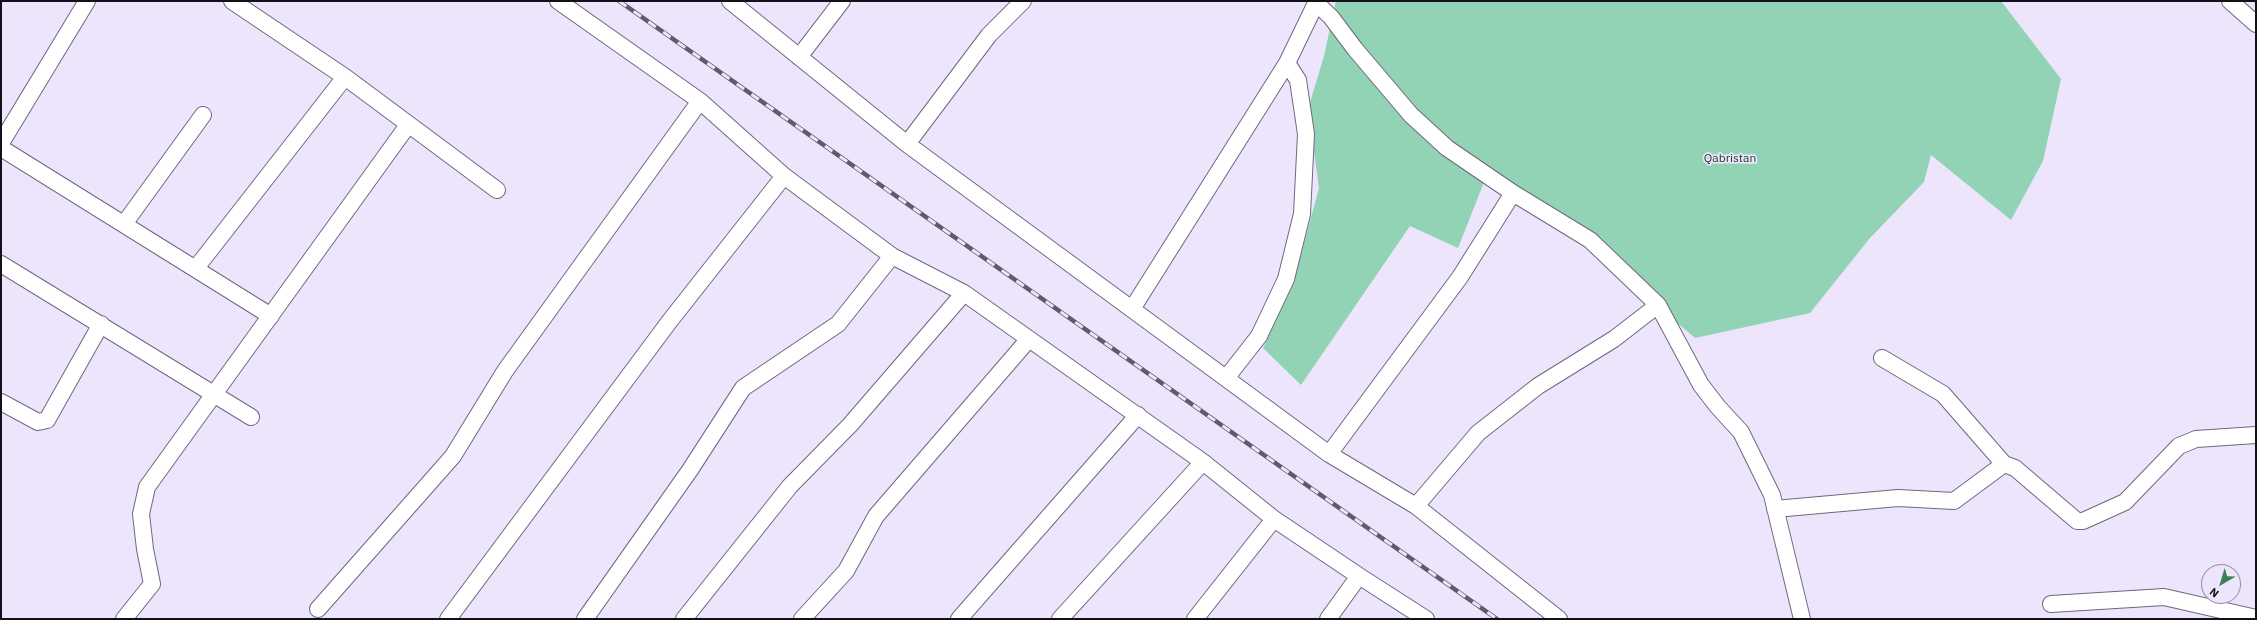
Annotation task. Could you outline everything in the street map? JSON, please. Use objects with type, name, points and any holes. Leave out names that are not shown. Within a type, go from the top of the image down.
[{"type":"street","points":[[1,143],[88,1]]},
{"type":"street","points":[[232,1],[345,77],[497,190]]},
{"type":"street","points":[[558,1],[700,101],[784,176],[892,256],[964,293],[1203,462],[1274,520],[1426,619]]},
{"type":"street","points":[[799,57],[842,1]]},
{"type":"street","points":[[906,144],[989,35],[1023,1]]},
{"type":"street","points":[[2230,1],[2256,24]]},
{"type":"street","points":[[734,2],[906,144],[1132,310],[1227,377],[1329,454],[1416,506],[1559,619]]},
{"type":"street","points":[[1132,310],[1287,63],[1317,3],[1331,17],[1355,49],[1411,115],[1446,148],[1513,193],[1590,240],[1658,305],[1702,385],[1718,407],[1741,432],[1772,495],[1802,619]]},
{"type":"street","points":[[1227,377],[1259,336],[1286,279],[1302,214],[1306,134],[1298,80],[1287,63]]},
{"type":"street","points":[[196,268],[345,77]]},
{"type":"street","points":[[318,609],[453,456],[505,371],[700,101]]},
{"type":"street","points":[[124,224],[203,115]]},
{"type":"street","points":[[124,619],[152,584],[145,549],[141,514],[147,487],[408,125]]},
{"type":"street","points":[[1,148],[271,316]]},
{"type":"street","points":[[448,619],[664,328],[784,176]]},
{"type":"street","points":[[1329,454],[1460,277],[1513,193]]},
{"type":"street","points":[[585,619],[594,610],[690,470],[743,388],[838,324],[892,256]]},
{"type":"street","points":[[1,264],[251,417]]},
{"type":"street","points":[[684,619],[790,486],[850,425],[964,293]]},
{"type":"street","points":[[1416,506],[1478,433],[1538,386],[1614,339],[1658,305]]},
{"type":"street","points":[[1,402],[38,422],[47,420],[101,324]]},
{"type":"street","points":[[802,619],[846,571],[876,516],[1029,339]]},
{"type":"street","points":[[1882,358],[1943,394],[2004,464],[2015,468],[2071,518],[2077,521],[2083,521],[2125,502],[2179,446],[2196,439],[2256,435]]},
{"type":"street","points":[[959,619],[1138,415]]},
{"type":"street","points":[[1060,619],[1203,462]]},
{"type":"street","points":[[1775,509],[1898,498],[1954,501],[2004,464]]},
{"type":"street","points":[[1195,619],[1274,520]]},
{"type":"street","points":[[1328,619],[1360,576]]},
{"type":"street","points":[[2050,604],[2164,597],[2256,618]]},
{"type":"green space","name":"Qabristan","points":[[1336,1],[2001,1],[2061,79],[2043,161],[2011,220],[1931,155],[1924,182],[1870,238],[1810,313],[1695,338],[1609,264],[1488,172],[1458,248],[1410,226],[1301,385],[1263,348],[1296,273],[1319,188],[1308,109],[1324,56]]},
{"type":"railway","points":[[619,1],[1497,619]]}]
